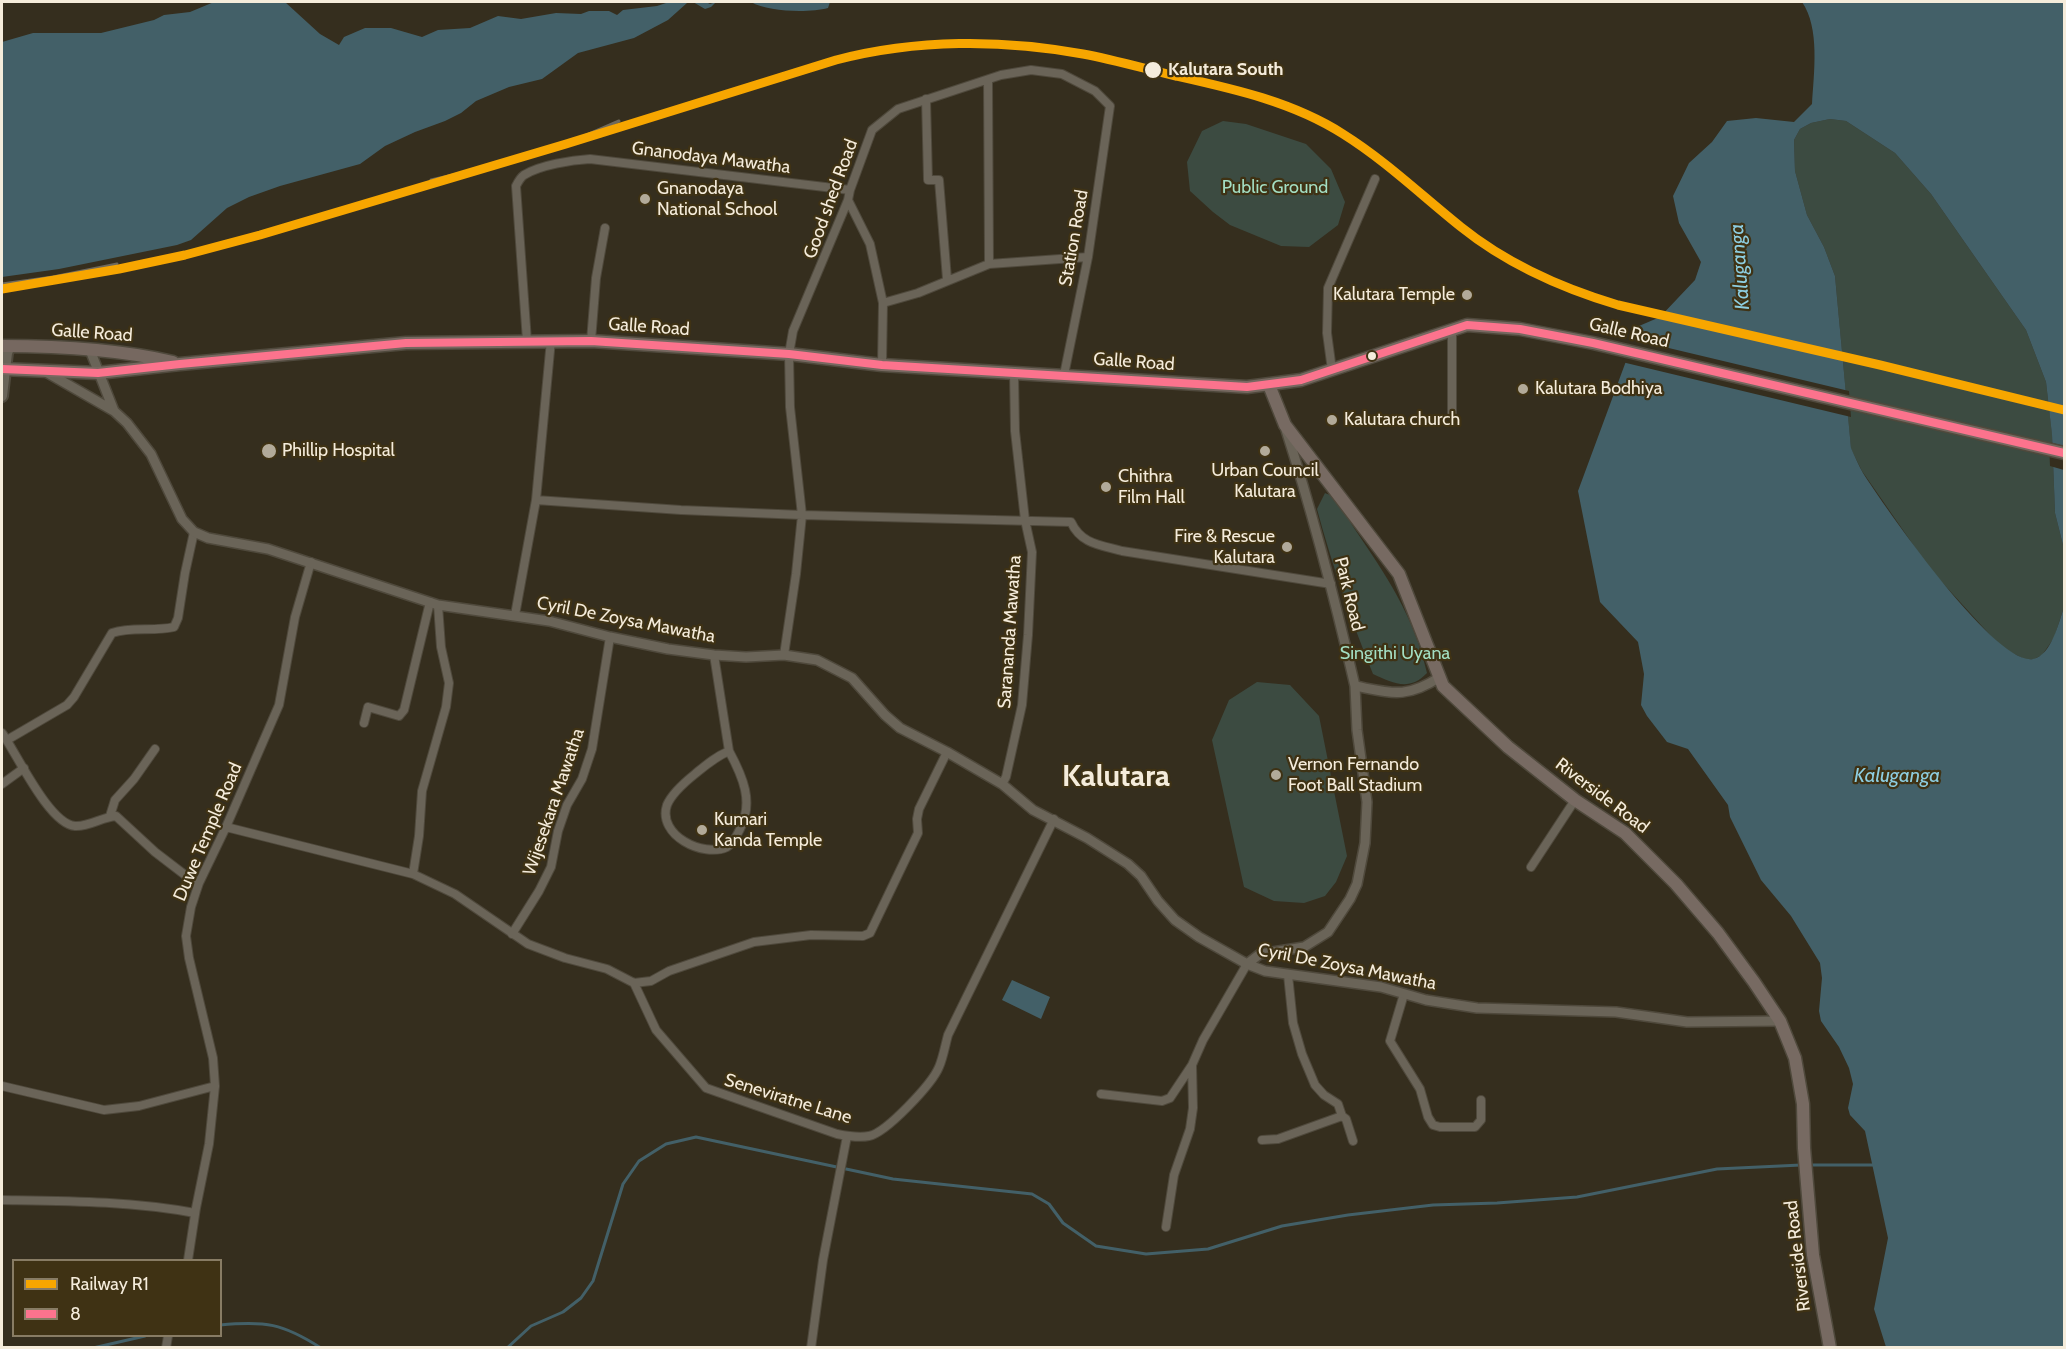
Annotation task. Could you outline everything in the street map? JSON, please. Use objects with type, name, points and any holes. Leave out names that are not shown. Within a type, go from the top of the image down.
[{"type":"highway","name":"Galle Road","points":[[4,370],[98,373],[406,343],[551,340],[789,354],[882,365],[1014,374],[1247,387],[1301,381],[1467,325],[1494,326],[1593,343],[2064,453]]},
{"type":"highway","name":"Galle Road","points":[[6,346],[90,350],[144,356],[180,364]]},
{"type":"main road","points":[[2,396],[6,346]]},
{"type":"main road","name":"Riverside Road","points":[[1269,385],[1285,425],[1399,574],[1443,686],[1508,747],[1575,800],[1625,833],[1676,884],[1736,958],[1780,1021],[1795,1058],[1803,1104],[1804,1148],[1813,1255],[1830,1347]]},
{"type":"street","name":"Good shed Road","points":[[784,655],[802,516],[790,407],[789,354],[794,331],[848,200],[872,130],[898,109],[1001,75],[1031,70],[1062,74],[1095,91],[1110,106]]},
{"type":"street","points":[[988,80],[989,264]]},
{"type":"street","points":[[926,99],[928,180],[939,180],[947,279]]},
{"type":"street","name":"Station Road","points":[[1064,375],[1088,257],[1110,106]]},
{"type":"street","name":"Gnanodaya Mawatha","points":[[527,341],[516,186],[523,175],[563,162],[590,159],[850,190]]},
{"type":"street","points":[[1332,370],[1328,333],[1328,288],[1376,179]]},
{"type":"street","points":[[848,200],[870,244],[883,303],[882,365]]},
{"type":"street","points":[[591,341],[596,278],[605,228]]},
{"type":"street","points":[[883,303],[918,293],[947,279],[989,264],[1088,257]]},
{"type":"street","points":[[1452,330],[1452,414]]},
{"type":"street","points":[[514,615],[536,500],[551,340]]},
{"type":"street","points":[[90,350],[114,411]]},
{"type":"street","points":[[7,740],[67,705],[112,633],[121,630],[174,627],[178,618],[194,532],[183,519],[151,454],[127,423],[114,411],[44,371]]},
{"type":"street","name":"Sarananda Mawatha","points":[[1002,784],[1006,777],[1022,705],[1032,552],[1025,520],[1015,430],[1014,374]]},
{"type":"street","name":"Park Road","points":[[1247,964],[1260,954],[1304,947],[1328,932],[1357,884],[1365,843],[1367,802],[1357,730],[1355,686],[1306,491],[1285,425]]},
{"type":"street","points":[[536,500],[802,516],[1071,522],[1076,533],[1088,541],[1122,550],[1330,584]]},
{"type":"street","name":"Cyril De Zoysa Mawatha","points":[[194,532],[208,538],[268,549],[434,603],[549,621],[668,649],[714,655],[746,657],[784,655],[817,660],[852,678],[885,716],[900,728],[1002,784],[1034,810],[1054,819],[1128,864],[1141,876],[1158,901],[1175,920],[1198,937],[1247,964],[1265,971],[1371,986],[1426,1000],[1477,1008],[1616,1012],[1687,1022],[1780,1021]]},
{"type":"street","name":"Duwe Temple Road","points":[[188,1259],[209,1144],[215,1086],[213,1058],[189,958],[186,936],[191,907],[199,883],[279,705],[295,617],[311,562]]},
{"type":"street","points":[[363,723],[368,707],[399,716],[404,710],[434,603]]},
{"type":"street","points":[[413,874],[419,836],[422,791],[446,707],[449,683],[434,603]]},
{"type":"street","name":"Wijesekara Mawatha","points":[[512,934],[539,891],[550,867],[564,813],[582,778],[592,749],[610,637]]},
{"type":"street","points":[[714,655],[729,751],[743,780],[747,817],[736,839],[728,847],[714,850],[700,848],[683,841],[673,833],[666,816],[668,805],[684,783],[713,758],[729,751]]},
{"type":"street","points":[[1355,686],[1390,692],[1411,692],[1440,677]]},
{"type":"street","points":[[2,733],[45,803],[64,821],[73,826],[81,826],[116,816],[155,852],[199,883]]},
{"type":"street","points":[[110,816],[115,800],[134,779],[155,749]]},
{"type":"street","points":[[226,827],[413,874],[455,894],[494,918],[528,944],[565,958],[588,962],[634,983],[651,981],[669,971],[754,942],[811,935],[863,936],[870,933],[918,833],[919,809],[947,752]]},
{"type":"street","points":[[2,784],[24,768]]},
{"type":"street","points":[[1531,867],[1575,800]]},
{"type":"street","name":"Seneviratne Lane","points":[[634,983],[656,1030],[706,1088],[847,1136],[871,1136],[885,1128],[929,1084],[939,1067],[948,1035],[1054,819]]},
{"type":"street","points":[[1101,1094],[1162,1101],[1170,1098],[1192,1065],[1203,1040],[1247,964]]},
{"type":"street","points":[[1288,975],[1293,1023],[1302,1054],[1315,1085],[1324,1095],[1338,1104],[1353,1141]]},
{"type":"street","points":[[1404,994],[1390,1041],[1420,1089],[1428,1117],[1433,1125],[1475,1127],[1481,1120],[1481,1100]]},
{"type":"street","points":[[1166,1227],[1174,1175],[1190,1129],[1192,1065]]},
{"type":"street","points":[[2,1086],[104,1110],[139,1106],[215,1086]]},
{"type":"street","points":[[1262,1140],[1278,1139],[1342,1116]]},
{"type":"street","points":[[811,1347],[821,1271],[847,1136]]},
{"type":"street","points":[[2,1200],[77,1201],[157,1206],[195,1213]]},
{"type":"green space","points":[[1830,119],[1846,121],[1895,153],[1931,194],[2026,330],[2046,382],[2052,434],[2055,513],[2064,549],[2064,607],[2054,638],[2042,655],[2034,659],[2024,659],[2005,649],[1930,569],[1862,471],[1851,449],[1835,276],[1824,247],[1807,215],[1795,171],[1794,140],[1800,129],[1811,123]]},
{"type":"green space","name":"Public Ground","points":[[1223,121],[1246,124],[1306,144],[1331,169],[1345,202],[1338,225],[1309,247],[1281,246],[1230,225],[1213,212],[1190,191],[1187,162],[1202,131]]},
{"type":"green space","name":"Singithi Uyana","points":[[1325,493],[1337,498],[1343,505],[1352,524],[1407,614],[1427,673],[1414,682],[1394,683],[1373,674],[1342,592],[1317,509]]},
{"type":"green space","name":"Vernon Fernando Foot Ball Stadium","points":[[1257,682],[1290,685],[1319,716],[1347,856],[1336,882],[1325,896],[1304,903],[1274,901],[1244,887],[1212,740],[1229,700]]},
{"type":"water","points":[[214,2],[285,2],[320,34],[339,45],[344,37],[365,28],[391,28],[422,37],[438,30],[470,28],[498,16],[521,19],[556,13],[581,14],[589,11],[609,11],[617,15],[623,10],[657,6],[669,2],[693,2],[687,3],[668,20],[634,38],[578,53],[542,79],[509,87],[476,101],[461,113],[445,121],[385,146],[360,164],[249,197],[227,208],[191,240],[177,245],[59,269],[2,277],[2,42],[33,33],[101,33],[154,20],[164,15],[190,12]]},
{"type":"water","points":[[693,2],[710,4],[716,2],[705,9]]},
{"type":"water","points":[[751,2],[830,2],[828,8],[800,11],[778,10]]},
{"type":"water","name":"Kaluganga","points":[[1802,2],[2064,2],[2064,549],[2055,513],[2052,435],[2046,382],[2026,330],[1931,194],[1895,153],[1846,121],[1830,119],[1811,123],[1800,129],[1794,140],[1795,171],[1807,215],[1824,247],[1835,276],[1851,448],[1863,473],[1916,548],[1968,612],[1993,638],[2016,654],[2033,659],[2045,652],[2057,629],[2064,607],[2064,1347],[1886,1347],[1874,1309],[1888,1238],[1865,1131],[1850,1115],[1848,1108],[1853,1084],[1849,1068],[1839,1047],[1821,1021],[1819,1011],[1822,978],[1820,963],[1791,916],[1761,880],[1730,817],[1728,805],[1688,749],[1667,742],[1641,705],[1644,674],[1638,642],[1600,602],[1578,491],[1639,326],[1660,317],[1695,280],[1701,262],[1679,223],[1673,196],[1689,163],[1712,142],[1727,121],[1756,118],[1794,122],[1812,104],[1814,37],[1808,13]]},
{"type":"water","points":[[1012,980],[1050,997],[1041,1019],[1002,1000]]},
{"type":"pier","points":[[1631,339],[1849,391],[1851,417],[1622,362]]},
{"type":"pier","points":[[2049,442],[2064,446],[2064,470],[2050,466]]},
{"type":"waterway","points":[[507,1348],[531,1326],[563,1312],[581,1298],[593,1281],[623,1184],[639,1161],[666,1144],[696,1137],[893,1179],[1032,1194],[1049,1204],[1063,1223],[1096,1246],[1146,1254],[1208,1249],[1282,1226],[1348,1215],[1433,1205],[1577,1197],[1717,1169],[1801,1165]]},
{"type":"waterway","points":[[1808,1165],[1873,1165]]},
{"type":"waterway","points":[[222,1325],[250,1323],[273,1326],[295,1333],[321,1348]]},
{"type":"waterway","points":[[93,1348],[141,1337]]},
{"type":"railway","points":[[566,144],[619,121]]},
{"type":"railway","points":[[431,180],[493,166]]},
{"type":"railway","points":[[2,284],[53,277],[117,264]]},
{"type":"rail line","name":"R1","points":[[2,289],[119,269],[185,255],[260,235],[566,144],[836,60],[897,48],[990,44],[1052,49],[1107,59],[1241,92],[1304,113],[1359,144],[1461,227],[1497,252],[1535,274],[1597,298],[1618,305],[2064,410]]},
{"type":"transit line","name":"8","points":[[2,369],[98,373],[406,343],[591,341],[789,354],[882,365],[1247,387],[1301,380],[1467,325],[1520,329],[1593,343],[2064,453]]},
{"type":"place","name":"Kalutara South","points":[[1153,70]]},
{"type":"place","name":"Gnanodaya National School","points":[[645,199]]},
{"type":"place","name":"Kalutara Temple","points":[[1467,295]]},
{"type":"place","name":"Kalutara Bodhiya","points":[[1523,389]]},
{"type":"place","name":"Kalutara church","points":[[1332,420]]},
{"type":"place","name":"Phillip Hospital","points":[[269,451]]},
{"type":"place","name":"Urban Council Kalutara","points":[[1265,451]]},
{"type":"place","name":"Chithra Film Hall","points":[[1106,487]]},
{"type":"place","name":"Fire & Rescue Kalutara","points":[[1287,547]]},
{"type":"place","name":"Vernon Fernando Foot Ball Stadium","points":[[1276,775]]},
{"type":"place","name":"Kumari Kanda Temple","points":[[702,830]]},
{"type":"district","name":"Kalutara","points":[[1116,777]]}]
